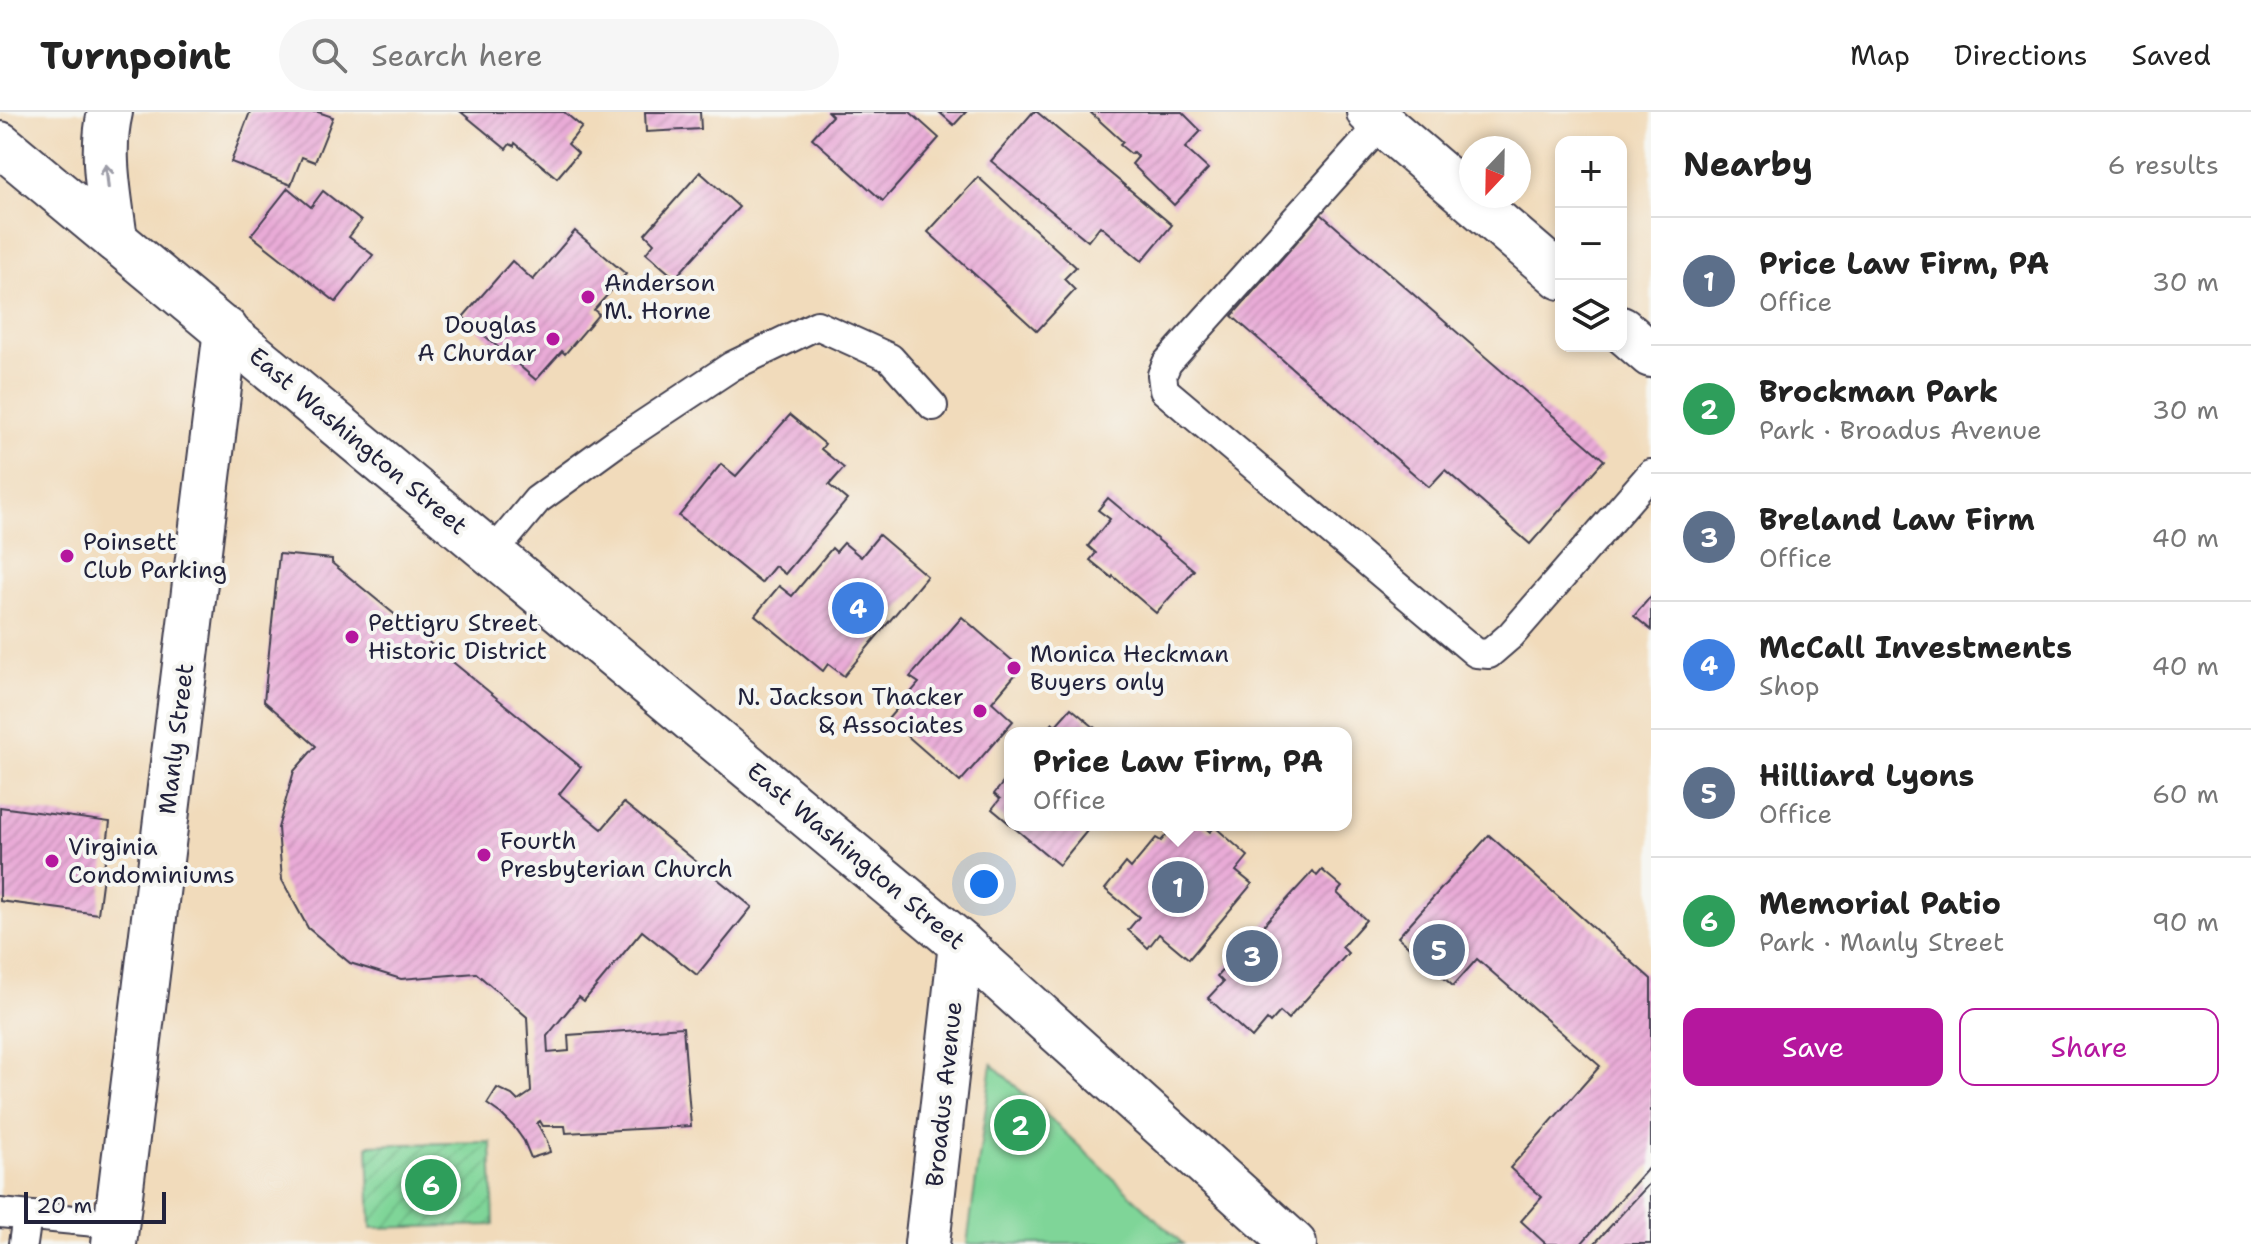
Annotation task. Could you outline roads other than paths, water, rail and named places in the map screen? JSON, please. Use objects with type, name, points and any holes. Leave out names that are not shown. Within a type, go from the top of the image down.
[{"type":"street","points":[[110,112],[106,168],[115,240]]},
{"type":"street","points":[[1375,118],[1555,272]]},
{"type":"street","name":"East Washington Street","points":[[0,144],[961,944],[1294,1244]]},
{"type":"street","name":"Manly Street","points":[[115,1234],[226,330]]},
{"type":"street","points":[[1627,334],[1651,355]]},
{"type":"street","name":"Broadus Avenue","points":[[927,1244],[961,944]]},
{"type":"lane","points":[[1375,118],[1167,363],[1162,375],[1164,390],[1476,653],[1489,654],[1511,635],[1651,474]]},
{"type":"lane","points":[[493,553],[537,500],[617,442],[732,366],[817,325],[890,358],[933,406]]},
{"type":"lane","points":[[17,1225],[115,1234]]},
{"type":"place","name":"Anderson M. Horne","points":[[588,297]]},
{"type":"place","name":"Douglas A Churdar","points":[[553,339]]},
{"type":"place","name":"Poinsett Club Parking","points":[[67,556]]},
{"type":"place","name":"McCall Investments","points":[[858,608]]},
{"type":"place","name":"Pettigru Street Historic District","points":[[352,637]]},
{"type":"place","name":"Monica Heckman Buyers only","points":[[1014,668]]},
{"type":"place","name":"N. Jackson Thacker & Associates","points":[[980,711]]},
{"type":"place","name":"Fourth Presbyterian Church","points":[[484,855]]},
{"type":"place","name":"Virginia Condominiums","points":[[52,861]]},
{"type":"place","name":"Price Law Firm, PA","points":[[1178,887]]},
{"type":"place","name":"Hilliard Lyons","points":[[1439,950]]},
{"type":"place","name":"Breland Law Firm","points":[[1252,956]]},
{"type":"place","name":"Brockman Park","points":[[1020,1125]]},
{"type":"place","name":"Memorial Patio","points":[[431,1185]]}]
